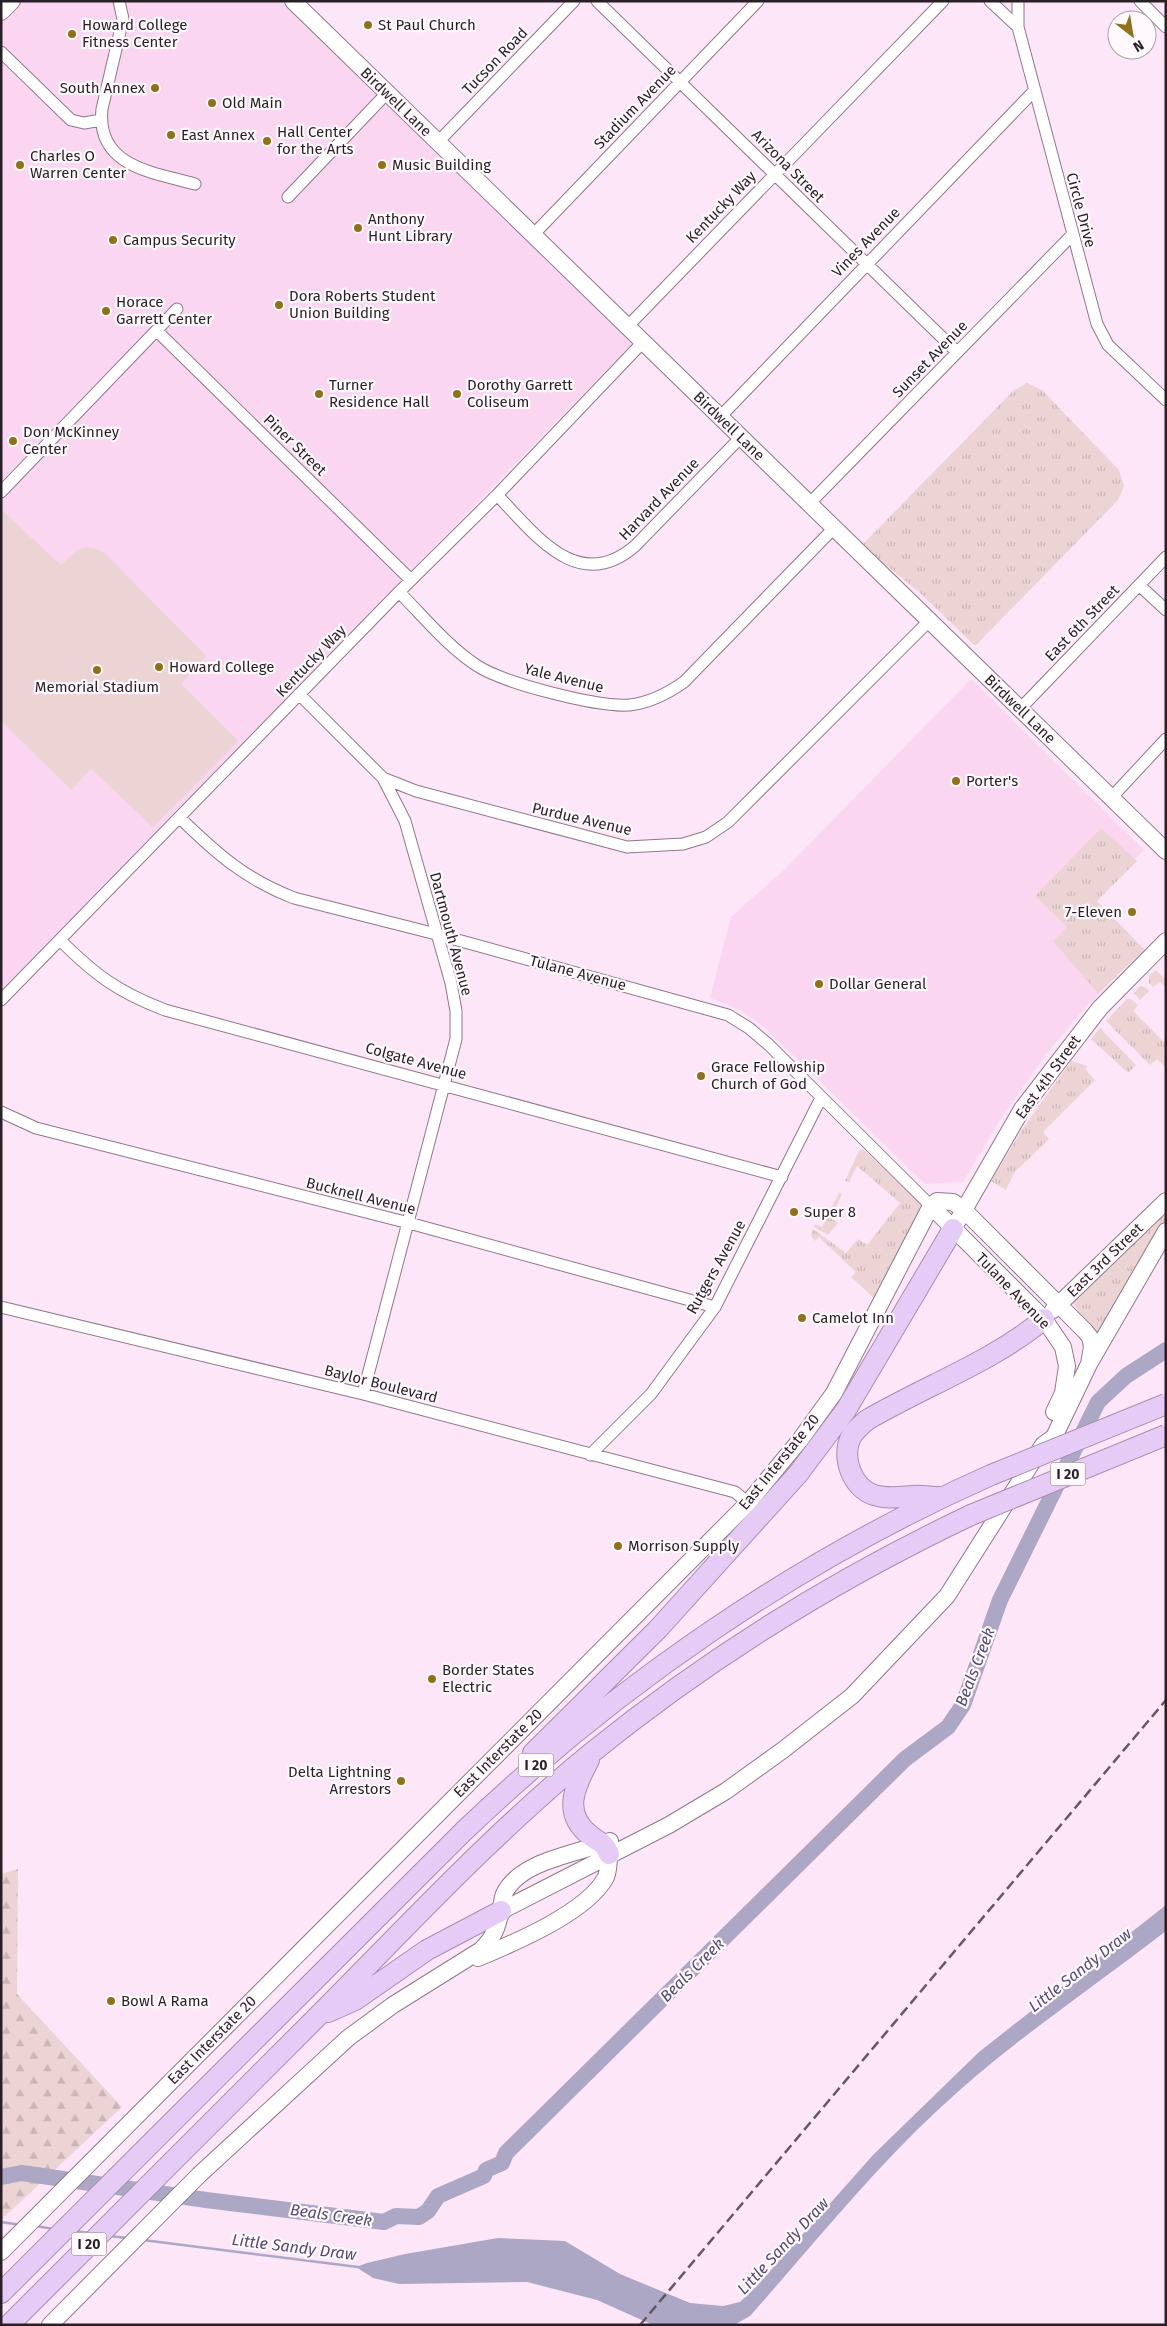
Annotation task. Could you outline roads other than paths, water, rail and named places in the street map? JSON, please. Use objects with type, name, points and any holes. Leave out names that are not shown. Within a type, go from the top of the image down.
[{"type":"highway","points":[[494,1802],[512,1773],[658,1629],[798,1474],[846,1410],[953,1229]]},
{"type":"highway","points":[[941,1497],[912,1496],[891,1498],[874,1495],[867,1491],[859,1485],[849,1467],[848,1448],[851,1437],[867,1420],[991,1354],[1031,1330],[1044,1319]]},
{"type":"highway","name":"I 20","points":[[1,2293],[494,1802],[541,1760],[603,1711],[691,1647],[796,1577],[941,1497],[1166,1404]]},
{"type":"highway","name":"I 20","points":[[9,2325],[484,1849],[539,1797],[650,1707],[798,1608],[884,1558],[971,1515],[1166,1435]]},
{"type":"highway","points":[[593,1752],[574,1790],[572,1801],[575,1815],[581,1827],[607,1849]]},
{"type":"highway","points":[[317,2018],[355,2000],[427,1950],[501,1911]]},
{"type":"main road","points":[[1,12],[12,1]]},
{"type":"main road","name":"Birdwell Lane","points":[[297,3],[387,93],[1166,851]]},
{"type":"main road","name":"East 4th Street","points":[[953,1229],[1022,1109],[1100,1008],[1166,941]]},
{"type":"main road","name":"East 3rd Street","points":[[1044,1319],[1166,1200]]},
{"type":"main road","name":"Tulane Avenue","points":[[1043,1445],[1045,1430],[1063,1393],[1067,1366],[1063,1347],[1044,1319],[931,1206],[937,1201],[953,1202],[964,1210],[1060,1304],[1090,1337],[1092,1347],[1090,1364]]},
{"type":"main road","name":"East Interstate 20","points":[[1,2252],[748,1503],[800,1440],[834,1393],[931,1206]]},
{"type":"main road","points":[[501,1911],[607,1849],[669,1825],[726,1790],[783,1750],[852,1696],[947,1596],[1043,1445],[1054,1437],[1090,1364],[1166,1231]]},
{"type":"main road","points":[[50,2325],[205,2170],[348,2038],[393,2006],[481,1950],[492,1939],[499,1926],[504,1894],[524,1872],[548,1861],[607,1849]]},
{"type":"main road","points":[[446,1972],[554,1922],[582,1903],[598,1888],[606,1876],[610,1865],[607,1849]]},
{"type":"street","points":[[119,1],[123,19],[101,124],[111,148],[131,166],[195,184]]},
{"type":"street","name":"Tucson Road","points":[[438,142],[574,1]]},
{"type":"street","name":"Arizona Street","points":[[597,1],[957,352]]},
{"type":"street","name":"Stadium Avenue","points":[[533,235],[758,1]]},
{"type":"street","name":"Kentucky Way","points":[[628,327],[774,173],[943,1]]},
{"type":"street","points":[[990,1],[1018,27]]},
{"type":"street","name":"Circle Drive","points":[[1018,1],[1018,27],[1072,235],[1102,336],[1166,400]]},
{"type":"street","points":[[1140,1],[1166,27]]},
{"type":"street","points":[[1,52],[71,120],[84,123],[101,120]]},
{"type":"street","name":"Vines Avenue","points":[[720,417],[865,264],[1035,90]]},
{"type":"street","points":[[288,197],[387,93]]},
{"type":"street","name":"Sunset Avenue","points":[[809,504],[1072,235]]},
{"type":"street","points":[[1,492],[177,309]]},
{"type":"street","name":"Piner Street","points":[[157,331],[411,580]]},
{"type":"street","name":"Kentucky Way","points":[[1,1000],[399,592],[497,495],[643,342]]},
{"type":"street","name":"Harvard Avenue","points":[[497,495],[547,546],[568,560],[586,564],[606,564],[622,557],[635,546],[741,437]]},
{"type":"street","name":"Yale Avenue","points":[[399,592],[458,652],[498,678],[600,704],[628,704],[652,700],[667,694],[684,682],[834,528]]},
{"type":"street","name":"East 6th Street","points":[[1020,709],[1166,557]]},
{"type":"street","points":[[1139,585],[1166,610]]},
{"type":"street","name":"Purdue Avenue","points":[[300,694],[383,778],[416,791],[626,846],[683,844],[706,837],[728,822],[930,621]]},
{"type":"street","points":[[1111,798],[1166,738]]},
{"type":"street","name":"Dartmouth Avenue","points":[[363,1394],[456,1039],[456,1011],[405,821],[383,778]]},
{"type":"street","name":"Tulane Avenue","points":[[180,818],[234,868],[274,890],[294,898],[436,934],[728,1016],[770,1045],[931,1206]]},
{"type":"street","name":"Colgate Avenue","points":[[60,940],[86,966],[108,984],[134,998],[164,1010],[782,1176]]},
{"type":"street","name":"Rutgers Avenue","points":[[590,1454],[651,1394],[715,1307],[821,1098]]},
{"type":"street","name":"Bucknell Avenue","points":[[1,1112],[36,1128],[409,1223],[715,1307]]},
{"type":"street","name":"Baylor Boulevard","points":[[1,1307],[363,1394],[735,1492],[748,1503]]},
{"type":"waterway","name":"Beals Creek","points":[[1,2177],[22,2173],[206,2200],[384,2222],[396,2216],[419,2217],[428,2211],[438,2196],[484,2176],[486,2170],[502,2163],[506,2153],[905,1759],[948,1727],[963,1705],[1000,1600],[1098,1402],[1126,1376],[1166,1350]]},
{"type":"waterway","name":"Little Sandy Draw","points":[[1,2222],[21,2225]]},
{"type":"waterway","name":"Little Sandy Draw","points":[[36,2226],[53,2229]]},
{"type":"waterway","name":"Little Sandy Draw","points":[[76,2231],[90,2233]]},
{"type":"waterway","name":"Little Sandy Draw","points":[[110,2236],[127,2238]]},
{"type":"waterway","name":"Little Sandy Draw","points":[[143,2240],[358,2267]]},
{"type":"railway","points":[[640,2325],[1166,1700]]},
{"type":"place","name":"St Paul Church","points":[[368,25]]},
{"type":"place","name":"Howard College Fitness Center","points":[[72,34]]},
{"type":"place","name":"South Annex","points":[[155,88]]},
{"type":"place","name":"Old Main","points":[[212,103]]},
{"type":"place","name":"East Annex","points":[[171,135]]},
{"type":"place","name":"Hall Center for the Arts","points":[[267,141]]},
{"type":"place","name":"Charles O Warren Center","points":[[20,165]]},
{"type":"place","name":"Music Building","points":[[382,165]]},
{"type":"place","name":"Anthony Hunt Library","points":[[358,228]]},
{"type":"place","name":"Campus Security","points":[[113,240]]},
{"type":"place","name":"Dora Roberts Student Union Building","points":[[279,305]]},
{"type":"place","name":"Horace Garrett Center","points":[[106,311]]},
{"type":"place","name":"Turner Residence Hall","points":[[319,394]]},
{"type":"place","name":"Dorothy Garrett Coliseum","points":[[457,394]]},
{"type":"place","name":"Don McKinney Center","points":[[13,441]]},
{"type":"place","name":"Howard College","points":[[159,667]]},
{"type":"place","name":"Memorial Stadium","points":[[97,670]]},
{"type":"place","name":"Porter's","points":[[956,781]]},
{"type":"place","name":"7-Eleven","points":[[1132,912]]},
{"type":"place","name":"Dollar General","points":[[819,984]]},
{"type":"place","name":"Grace Fellowship Church of God","points":[[701,1076]]},
{"type":"place","name":"Super 8","points":[[794,1212]]},
{"type":"place","name":"Camelot Inn","points":[[802,1318]]},
{"type":"place","name":"Morrison Supply","points":[[618,1546]]},
{"type":"place","name":"Border States Electric","points":[[432,1679]]},
{"type":"place","name":"Delta Lightning Arrestors","points":[[401,1781]]},
{"type":"place","name":"Bowl A Rama","points":[[111,2001]]}]
